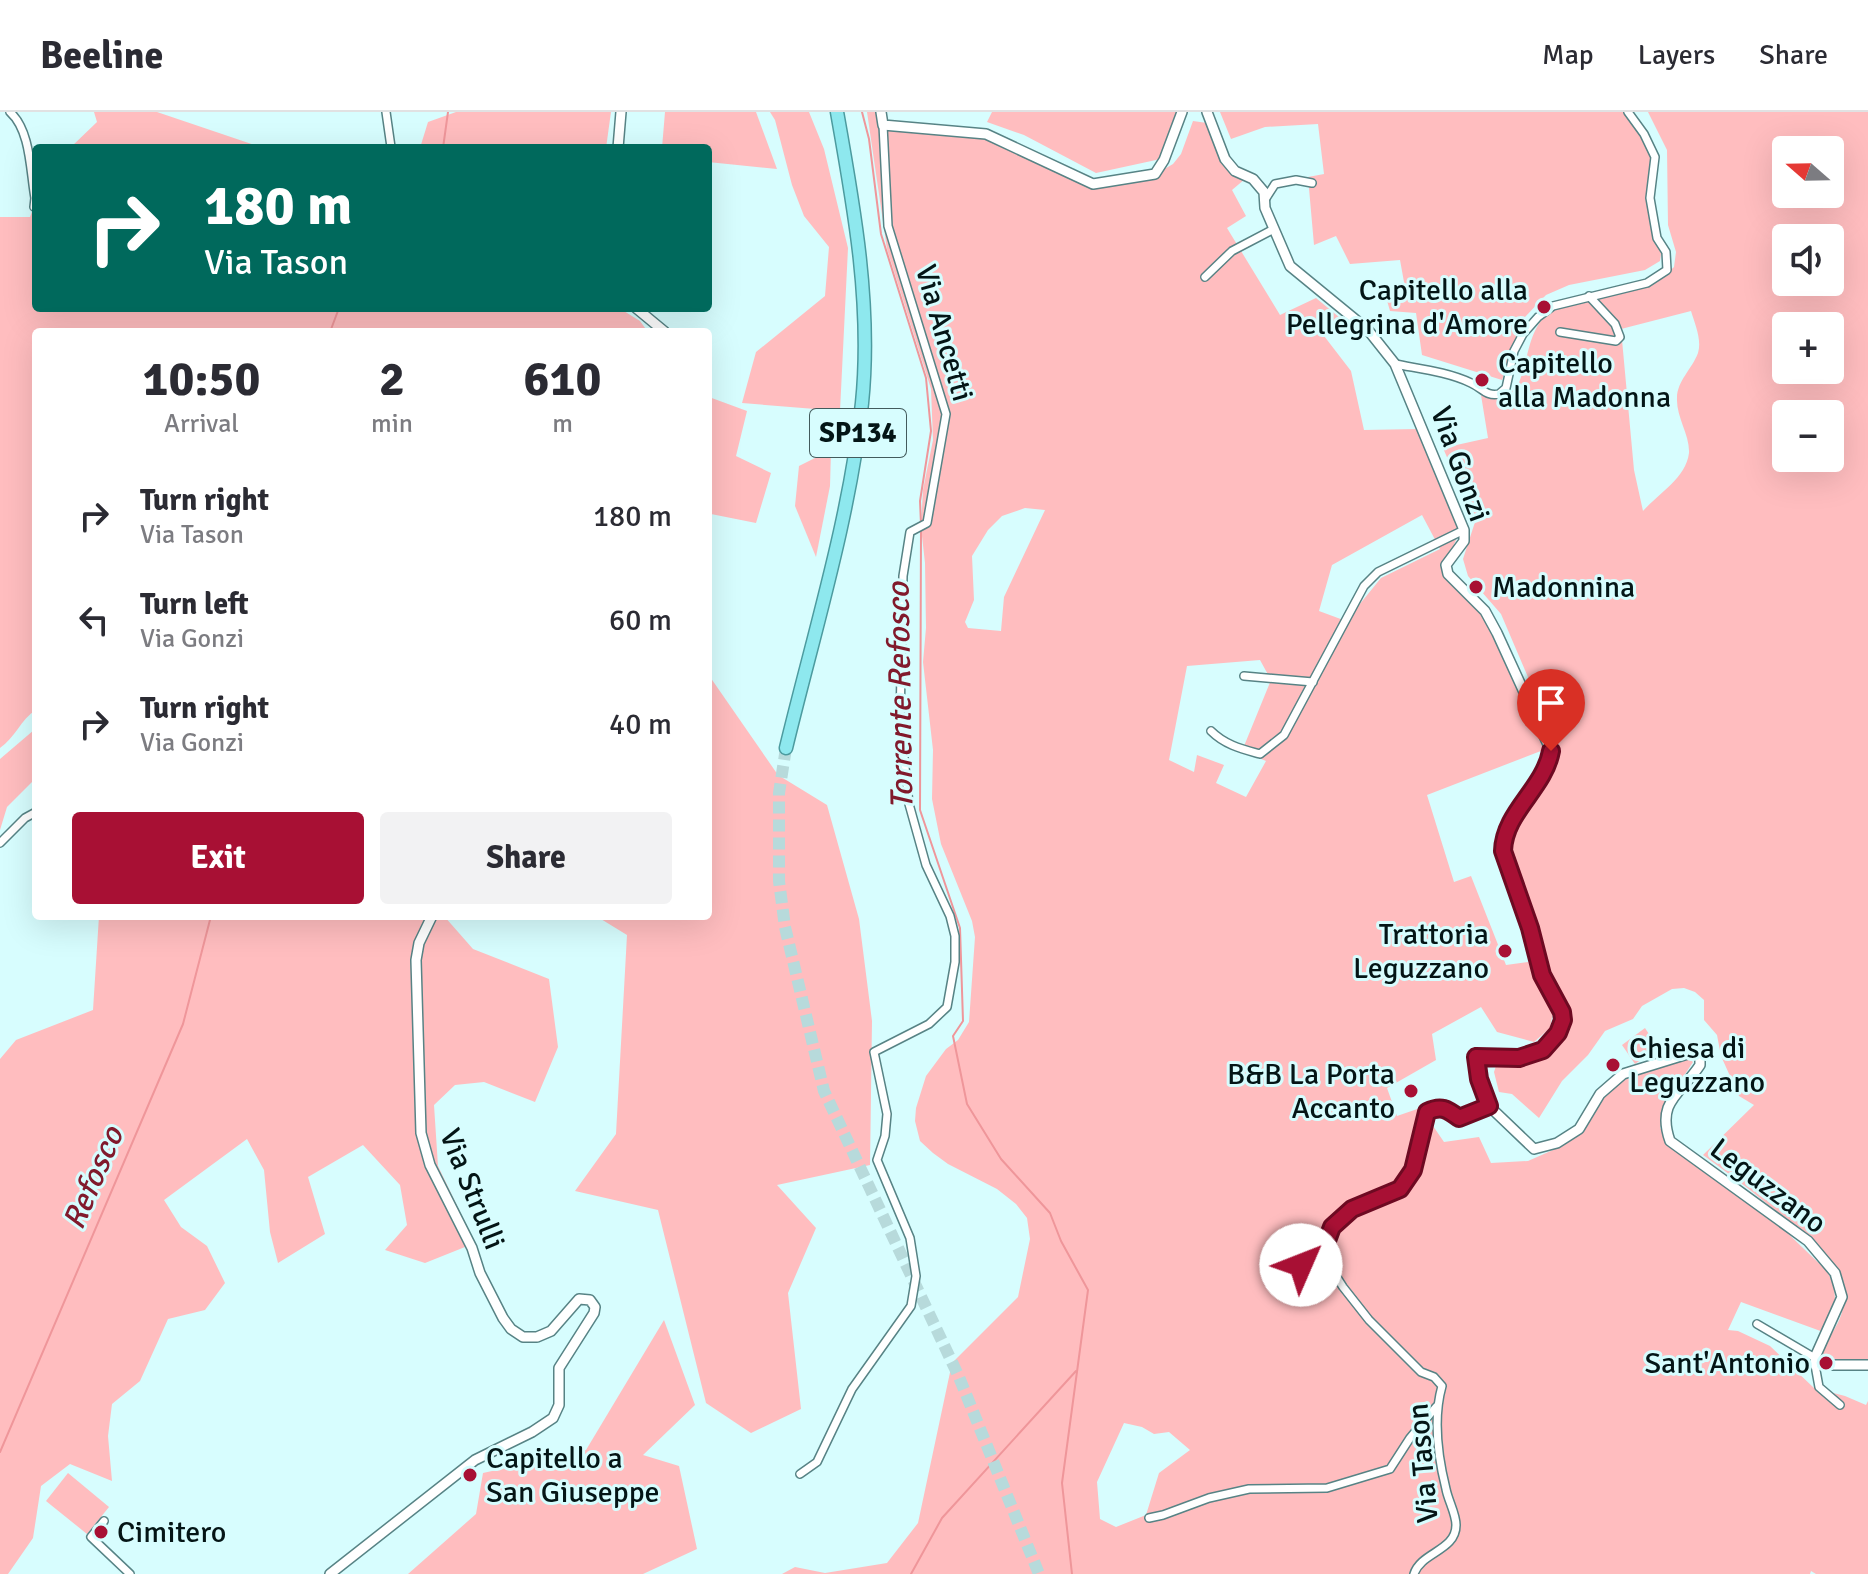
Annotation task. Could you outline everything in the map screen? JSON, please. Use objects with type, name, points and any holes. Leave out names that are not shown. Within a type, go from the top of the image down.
[{"type":"highway","name":"SP134","points":[[786,748],[845,505],[862,401],[865,336],[862,277],[837,112]]},
{"type":"street","points":[[10,112],[25,139],[32,180]]},
{"type":"street","points":[[386,112],[391,144]]},
{"type":"street","points":[[618,144],[621,112]]},
{"type":"street","name":"Via Ancetti","points":[[800,1474],[817,1462],[852,1389],[911,1306],[916,1276],[910,1238],[877,1160],[885,1136],[887,1114],[874,1052],[886,1043],[929,1024],[947,1007],[955,962],[955,936],[950,916],[926,865],[909,804],[899,693],[904,626],[903,576],[910,532],[927,523],[946,414],[888,226],[881,112]]},
{"type":"street","points":[[883,125],[986,134],[1093,184],[1155,174],[1164,160],[1182,112]]},
{"type":"street","points":[[1207,112],[1225,159],[1235,171],[1253,179],[1264,192],[1264,201],[1290,266],[1368,330],[1395,364],[1457,378],[1488,394],[1499,394],[1506,388],[1514,351],[1523,334],[1553,306],[1647,283],[1667,270],[1666,252],[1657,238],[1650,198],[1655,157],[1644,134],[1628,112]]},
{"type":"street","points":[[1264,201],[1275,184],[1296,180],[1312,183]]},
{"type":"street","points":[[1205,277],[1232,251],[1274,229]]},
{"type":"street","points":[[1560,332],[1616,341],[1620,337],[1615,324],[1589,296]]},
{"type":"street","points":[[641,312],[660,328]]},
{"type":"street","name":"Via Gonzi","points":[[1395,364],[1464,530],[1464,541],[1446,565],[1448,574],[1485,611],[1551,751],[1541,778],[1511,821],[1503,839],[1503,851],[1530,928],[1542,975],[1562,1012],[1563,1020],[1558,1033],[1543,1050],[1519,1058],[1476,1057],[1479,1079],[1489,1106],[1534,1149],[1557,1143],[1579,1129],[1600,1094],[1623,1074],[1694,1052]]},
{"type":"street","points":[[1211,731],[1239,749],[1260,754],[1284,735],[1364,586],[1378,572],[1464,530]]},
{"type":"street","points":[[1244,676],[1313,682]]},
{"type":"street","points":[[0,843],[32,814]]},
{"type":"street","name":"Via Strulli","points":[[330,1574],[475,1460],[553,1418],[559,1405],[559,1368],[595,1307],[590,1300],[579,1299],[544,1335],[523,1337],[511,1329],[480,1273],[472,1248],[430,1165],[421,1133],[419,1104],[416,960],[419,943],[430,920]]},
{"type":"street","name":"Leguzzano","points":[[1694,1052],[1700,1058],[1700,1065],[1666,1107],[1666,1128],[1670,1141],[1808,1241],[1835,1273],[1842,1297],[1815,1362]]},
{"type":"street","points":[[1272,1267],[1301,1265],[1322,1254],[1332,1227],[1352,1209],[1400,1189],[1413,1170],[1427,1112],[1436,1107],[1447,1109],[1459,1118],[1489,1106]]},
{"type":"street","name":"Via Tason","points":[[1322,1254],[1369,1320],[1421,1372],[1434,1377],[1442,1386],[1436,1407],[1443,1476],[1456,1524],[1452,1541],[1422,1562],[1414,1574]]},
{"type":"street","points":[[1757,1324],[1815,1362],[1868,1365]]},
{"type":"street","points":[[1815,1362],[1819,1387],[1840,1405]]},
{"type":"street","points":[[1149,1518],[1209,1498],[1249,1489],[1327,1488],[1390,1469],[1410,1438],[1436,1407]]},
{"type":"street","points":[[104,1521],[91,1537],[130,1574]]},
{"type":"shaded area","points":[[94,112],[157,112],[251,144],[74,144],[97,122]]},
{"type":"shaded area","points":[[456,112],[611,112],[607,144],[421,144],[428,122]]},
{"type":"shaded area","points":[[665,112],[756,112],[777,169],[712,162],[712,144],[662,144]]},
{"type":"shaded area","points":[[770,112],[809,112],[824,149],[848,248],[840,411],[742,403],[756,352],[825,296],[829,247],[804,216]]},
{"type":"shaded area","points":[[867,112],[879,112],[882,122],[984,134],[1087,183],[1161,171],[1173,164],[1181,154],[1193,121],[1207,123],[1226,165],[1245,179],[1232,190],[1246,216],[1227,228],[1280,315],[1316,298],[1345,322],[1321,332],[1351,371],[1364,430],[1418,429],[1461,529],[1446,562],[1454,584],[1492,622],[1546,749],[1427,795],[1454,882],[1471,876],[1506,965],[1528,962],[1553,1012],[1550,1028],[1534,1042],[1497,1032],[1481,1007],[1432,1034],[1436,1060],[1387,1088],[1397,1116],[1426,1106],[1431,1123],[1444,1142],[1479,1137],[1491,1163],[1528,1161],[1573,1137],[1606,1090],[1632,1076],[1685,1056],[1693,1062],[1668,1100],[1660,1128],[1685,1156],[1756,1203],[1827,1271],[1834,1287],[1835,1302],[1826,1333],[1741,1302],[1728,1330],[1738,1331],[1770,1346],[1814,1388],[1866,1405],[1868,1401],[1868,1574],[1816,1574],[1811,1571],[1810,1574],[782,1574],[795,1567],[825,1573],[887,1563],[918,1523],[952,1363],[1018,1297],[1030,1239],[1027,1218],[1016,1204],[997,1189],[933,1153],[920,1141],[915,1121],[926,1076],[946,1049],[958,1040],[969,1022],[975,937],[972,921],[941,844],[932,799],[933,750],[923,662],[926,628],[921,527],[923,490],[933,440],[931,389],[887,249]],"holes":[[[1025,508],[1045,510],[1004,597],[1001,631],[968,628],[965,622],[974,600],[972,556],[988,530],[1002,516]],[[1422,515],[1440,549],[1381,578],[1346,621],[1319,611],[1332,565]],[[1260,660],[1271,680],[1242,751],[1266,761],[1246,797],[1216,783],[1224,765],[1197,755],[1194,772],[1169,760],[1187,666]],[[1124,1423],[1142,1427],[1154,1434],[1169,1432],[1190,1450],[1159,1473],[1146,1515],[1116,1527],[1100,1519],[1097,1482]]]},
{"type":"shaded area","points":[[992,112],[1176,112],[1180,125],[1165,155],[1156,160],[1096,173],[1024,135],[987,122]]},
{"type":"shaded area","points":[[1220,112],[1632,112],[1652,154],[1654,228],[1660,261],[1645,270],[1569,285],[1546,295],[1525,317],[1502,380],[1422,355],[1416,313],[1390,311],[1386,297],[1406,293],[1400,260],[1350,264],[1336,236],[1314,245],[1308,177],[1324,174],[1318,124],[1265,127],[1231,139]]},
{"type":"shaded area","points":[[1648,112],[1868,112],[1868,1362],[1822,1365],[1814,1351],[1820,1351],[1830,1336],[1843,1307],[1840,1288],[1829,1267],[1789,1223],[1703,1155],[1754,1105],[1739,1096],[1721,1056],[1717,1035],[1704,1020],[1704,1000],[1695,992],[1684,988],[1672,989],[1642,1006],[1633,1019],[1605,1031],[1588,1055],[1562,1081],[1539,1118],[1512,1094],[1499,1092],[1494,1072],[1498,1060],[1550,1056],[1559,1040],[1568,1009],[1539,961],[1512,851],[1516,826],[1554,767],[1557,745],[1501,614],[1468,576],[1463,559],[1475,522],[1443,448],[1488,438],[1481,395],[1500,397],[1517,387],[1533,335],[1554,307],[1660,280],[1674,267],[1676,252],[1668,225],[1667,150]],"holes":[[[1691,311],[1698,332],[1698,353],[1679,386],[1677,398],[1689,446],[1687,462],[1677,478],[1643,511],[1634,470],[1621,329]]]},
{"type":"shaded area","points":[[32,212],[32,312],[625,312],[645,328],[32,328],[32,713],[0,748],[0,217],[30,217]]},
{"type":"shaded area","points":[[712,398],[747,411],[736,456],[771,473],[756,523],[712,514]]},
{"type":"shaded area","points":[[831,450],[830,486],[816,557],[795,506],[799,466]]},
{"type":"shaded area","points":[[712,680],[778,775],[827,805],[859,919],[872,1021],[870,1165],[777,1185],[816,1228],[788,1293],[801,1409],[751,1433],[706,1403],[658,1210],[575,1191],[616,1134],[627,935],[603,920],[712,920]]},
{"type":"shaded area","points":[[32,732],[32,782],[7,807],[0,830],[0,759]]},
{"type":"shaded area","points":[[99,920],[448,920],[473,949],[549,979],[558,1047],[535,1102],[484,1082],[455,1085],[434,1105],[438,1166],[475,1243],[425,1263],[385,1250],[407,1225],[400,1185],[363,1145],[308,1177],[325,1234],[278,1263],[270,1232],[264,1170],[247,1139],[164,1200],[181,1227],[207,1246],[225,1283],[205,1310],[168,1319],[140,1381],[112,1404],[108,1436],[112,1481],[70,1464],[41,1486],[33,1538],[8,1574],[0,1574],[0,1059],[16,1040],[93,1010]]},
{"type":"shaded area","points":[[1645,1028],[1658,1048],[1635,1064],[1622,1045]]},
{"type":"shaded area","points":[[664,1320],[695,1405],[643,1455],[679,1466],[697,1549],[643,1574],[408,1574],[476,1514],[483,1473],[586,1450]]},
{"type":"shaded area","points":[[68,1473],[109,1507],[87,1534],[46,1501]]},
{"type":"waterway","name":"Refosco","points":[[444,144],[448,112]]},
{"type":"waterway","name":"Torrente Refosco","points":[[862,112],[869,139],[881,234],[926,378],[931,431],[920,501],[921,524]]},
{"type":"waterway","name":"Refosco","points":[[332,328],[338,312]]},
{"type":"waterway","name":"Torrente Refosco","points":[[921,530],[920,810],[960,928],[963,1021],[953,1036],[967,1104],[1001,1159],[1050,1213],[1061,1241],[1088,1290],[1062,1483],[1072,1574]]},
{"type":"waterway","name":"Refosco","points":[[0,1452],[183,1024],[210,920]]},
{"type":"waterway","points":[[911,1574],[942,1518],[1076,1371]]},
{"type":"tunnel","points":[[786,748],[779,793],[779,881],[785,927],[824,1091],[959,1377],[1039,1574]]},
{"type":"place","name":"Capitello alla Pellegrina d'Amore","points":[[1544,307]]},
{"type":"place","name":"Capitello alla Madonna","points":[[1482,380]]},
{"type":"place","name":"Madonnina","points":[[1476,587]]},
{"type":"place","name":"Trattoria Leguzzano","points":[[1505,951]]},
{"type":"place","name":"Chiesa di Leguzzano","points":[[1613,1065]]},
{"type":"place","name":"B&B La Porta Accanto","points":[[1411,1091]]},
{"type":"place","name":"Sant'Antonio","points":[[1826,1363]]},
{"type":"place","name":"Capitello a San Giuseppe","points":[[470,1475]]},
{"type":"place","name":"Cimitero","points":[[101,1532]]},
{"type":"route","points":[[1301,1265],[1322,1254],[1332,1227],[1352,1209],[1400,1189],[1413,1170],[1427,1112],[1436,1107],[1447,1109],[1459,1118],[1489,1106],[1479,1079],[1476,1057],[1519,1058],[1543,1050],[1558,1033],[1563,1020],[1562,1012],[1542,975],[1530,928],[1503,851],[1503,839],[1511,821],[1541,778],[1551,751]]}]
